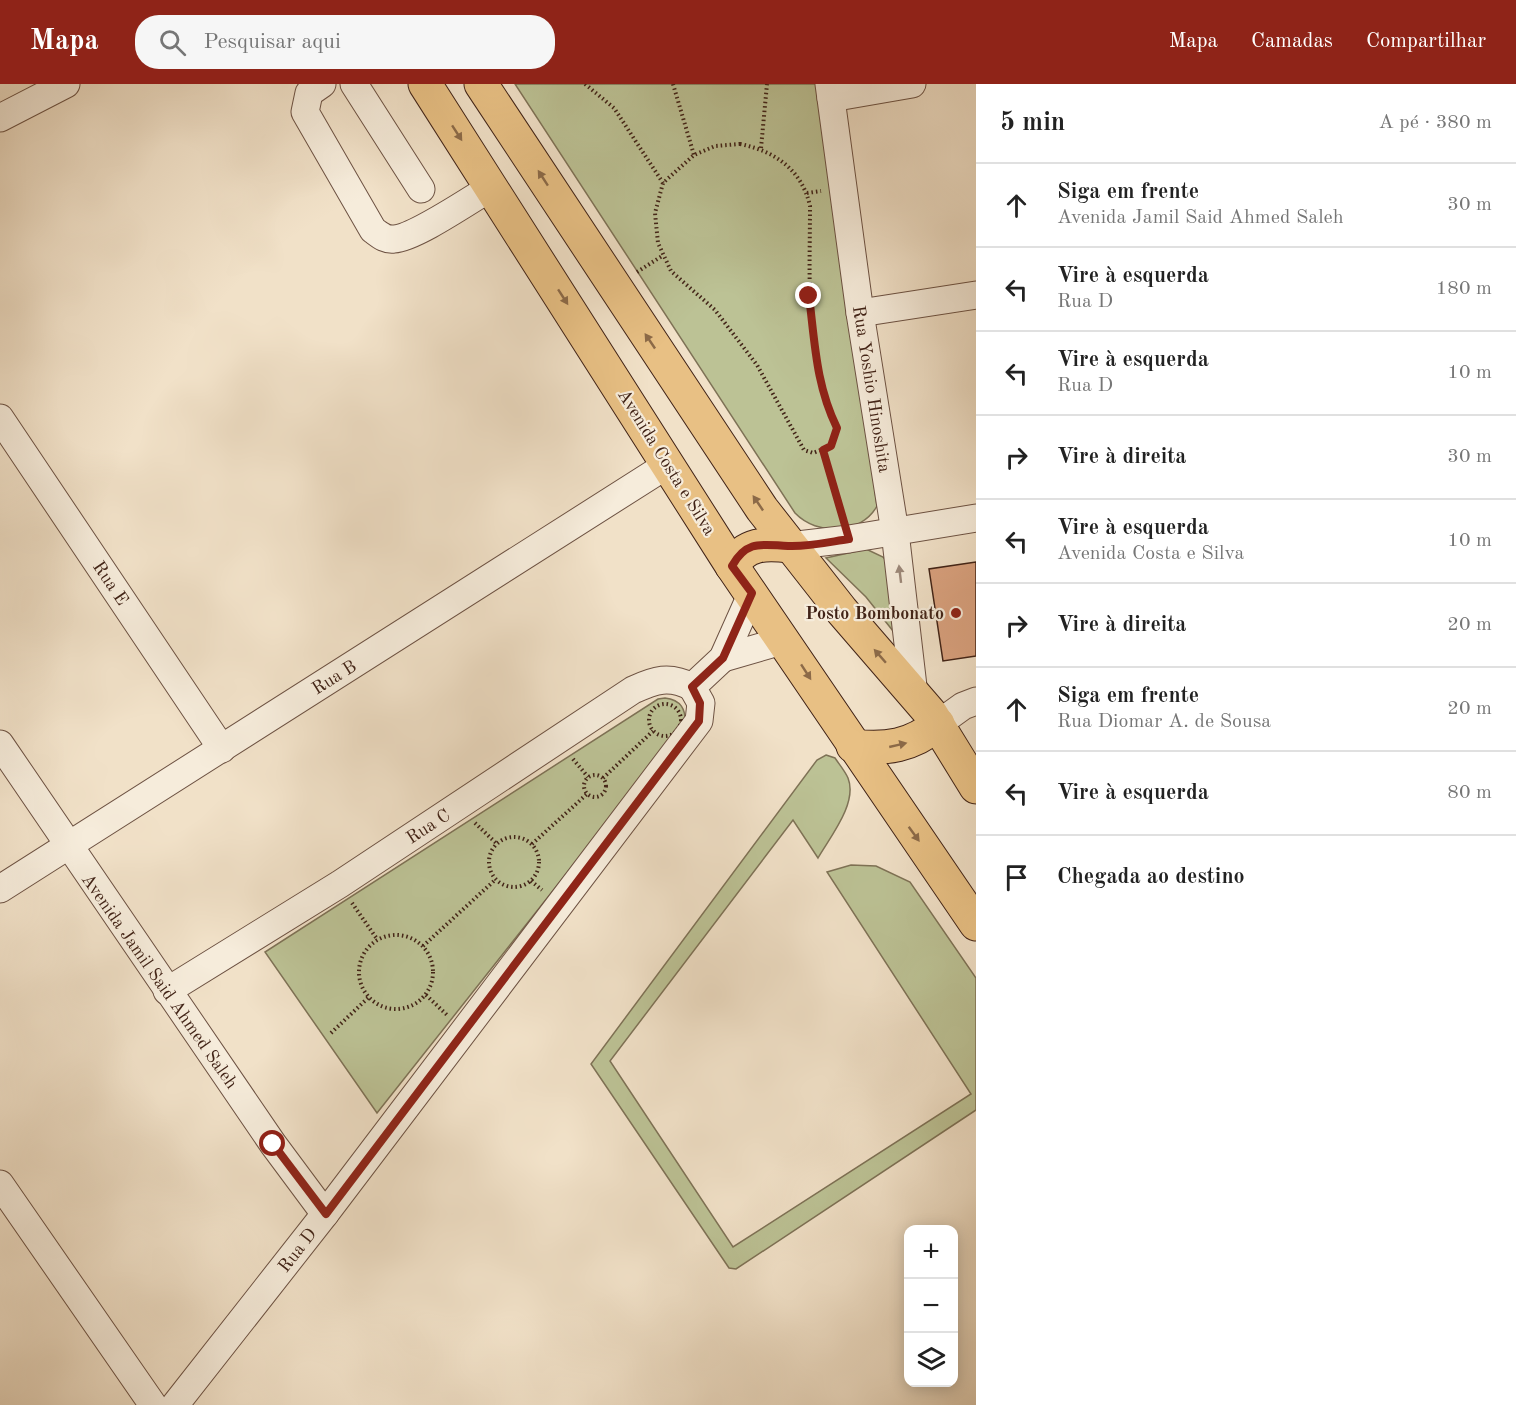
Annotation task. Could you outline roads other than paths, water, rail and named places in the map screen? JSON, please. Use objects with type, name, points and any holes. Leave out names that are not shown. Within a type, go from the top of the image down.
[{"type":"main road","name":"Avenida Costa e Silva","points":[[425,84],[655,441],[667,465],[732,566],[785,640],[853,746],[976,924]]},
{"type":"main road","points":[[481,84],[614,287],[789,546],[938,724],[976,787]]},
{"type":"main road","points":[[732,566],[737,556],[756,545],[768,543],[789,546]]},
{"type":"main road","points":[[853,746],[892,747],[912,742],[938,724]]},
{"type":"street","points":[[0,118],[66,84]]},
{"type":"street","points":[[322,84],[309,93],[304,111],[373,230],[385,239],[397,240],[424,227],[492,187]]},
{"type":"street","points":[[354,84],[421,189]]},
{"type":"street","points":[[830,91],[912,84]]},
{"type":"street","name":"Rua Yoshio Hinoshita","points":[[830,91],[860,313],[895,532],[914,695]]},
{"type":"street","points":[[860,313],[976,295]]},
{"type":"street","name":"Rua E","points":[[0,418],[222,749]]},
{"type":"street","name":"Rua B","points":[[0,889],[667,465]]},
{"type":"street","points":[[789,546],[849,539],[976,518]]},
{"type":"street","points":[[692,687],[723,658],[752,593]]},
{"type":"street","points":[[723,658],[785,640]]},
{"type":"street","name":"Rua C","points":[[167,991],[340,884],[633,690],[660,679],[677,679],[692,687]]},
{"type":"street","name":"Rua D","points":[[175,1405],[326,1214],[699,721],[700,703],[692,687]]},
{"type":"street","points":[[938,724],[963,706],[976,701]]},
{"type":"street","name":"Avenida Jamil Said Ahmed Saleh","points":[[0,744],[273,1144],[326,1214]]},
{"type":"street","points":[[0,1184],[153,1405]]},
{"type":"place","name":"Posto Bombonato","points":[[956,613]]}]
